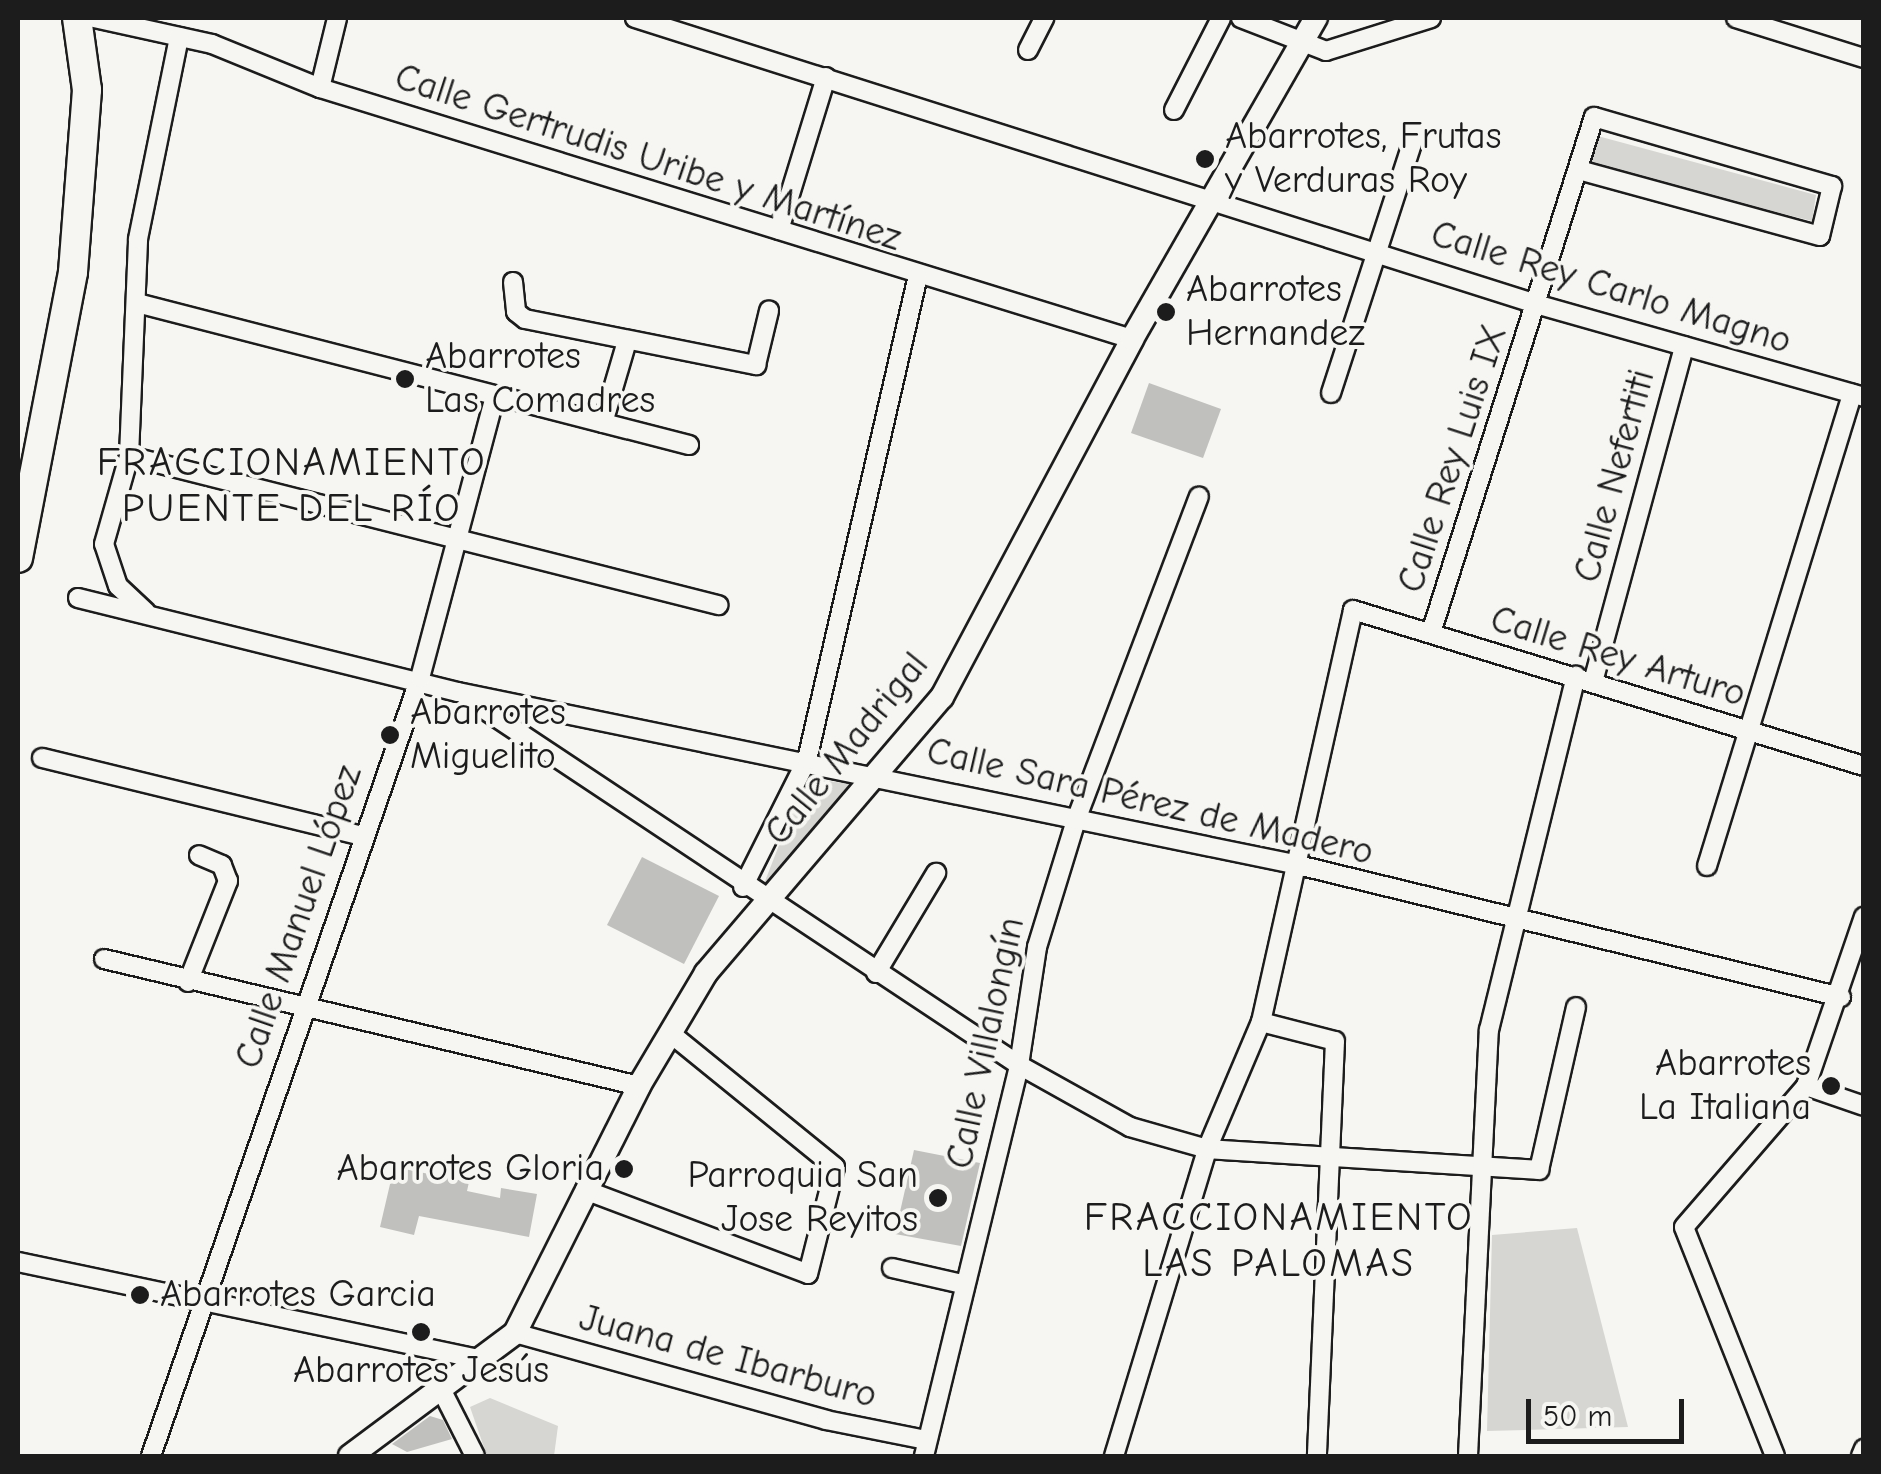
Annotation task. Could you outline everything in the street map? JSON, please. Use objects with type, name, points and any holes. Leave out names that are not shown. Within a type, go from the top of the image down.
[{"type":"main road","points":[[18,558],[73,272],[86,90],[77,18]]},
{"type":"street","name":"Calle Gertrudis Uribe y Martínez","points":[[94,18],[178,36],[320,88],[918,277],[1132,339]]},
{"type":"street","points":[[320,88],[337,18]]},
{"type":"street","name":"Calle Rey Carlo Magno","points":[[634,18],[1216,198],[1536,304],[1858,395]]},
{"type":"street","points":[[1028,50],[1044,18]]},
{"type":"street","points":[[1174,110],[1220,18]]},
{"type":"street","points":[[1241,18],[1302,46],[1326,50],[1431,18]]},
{"type":"street","name":"Calle Madrigal","points":[[350,1456],[515,1333],[638,1086],[706,973],[880,773],[974,644],[1132,339],[1316,18]]},
{"type":"street","points":[[1736,18],[1780,25],[1864,58]]},
{"type":"street","points":[[150,616],[118,586],[104,544],[129,456],[138,239],[178,36]]},
{"type":"street","points":[[779,230],[826,77]]},
{"type":"street","name":"Calle Rey Luis IX","points":[[1432,633],[1594,117],[1832,186],[1820,236],[1578,170]]},
{"type":"street","points":[[1330,394],[1414,134]]},
{"type":"street","points":[[743,887],[808,760],[918,277]]},
{"type":"street","points":[[513,282],[516,312],[525,319],[756,365],[769,311]]},
{"type":"street","points":[[137,303],[689,445]]},
{"type":"street","points":[[603,423],[627,341]]},
{"type":"street","name":"Calle Nefertiti","points":[[1468,1456],[1487,1172],[1489,1030],[1514,923],[1684,346]]},
{"type":"street","points":[[1707,866],[1858,395]]},
{"type":"street","name":"Calle Manuel López","points":[[151,1456],[200,1296],[360,836],[420,678],[494,396]]},
{"type":"street","points":[[129,456],[718,605]]},
{"type":"street","name":"Calle Villalongín","points":[[928,1452],[962,1284],[1019,1065],[1038,946],[1076,820],[1199,498]]},
{"type":"street","name":"Calle Sara Pérez de Madero","points":[[78,598],[420,678],[458,692],[880,773],[1076,820],[1294,864],[1514,923],[1841,997]]},
{"type":"street","name":"Calle Rey Arturo","points":[[1294,864],[1353,610],[1864,766]]},
{"type":"street","points":[[458,692],[743,887],[1019,1065],[1130,1127],[1206,1148],[1487,1172],[1539,1170],[1547,1158],[1576,1007]]},
{"type":"street","points":[[42,758],[360,836]]},
{"type":"street","points":[[188,982],[228,881],[222,865],[199,855]]},
{"type":"street","points":[[1114,1456],[1206,1148],[1260,1022],[1294,864]]},
{"type":"street","points":[[876,973],[936,873]]},
{"type":"street","points":[[1775,1456],[1684,1228],[1806,1086],[1841,997],[1864,917]]},
{"type":"street","points":[[104,959],[300,1009],[638,1086]]},
{"type":"street","points":[[1260,1022],[1335,1041],[1334,1156],[1318,1456]]},
{"type":"street","points":[[585,1190],[808,1274],[835,1168],[670,1034]]},
{"type":"street","points":[[1806,1086],[1864,1106]]},
{"type":"street","points":[[18,1262],[200,1296],[483,1360]]},
{"type":"street","points":[[892,1268],[962,1284]]},
{"type":"street","name":"Juana de Ibarburo","points":[[515,1333],[928,1452]]},
{"type":"street","points":[[440,1387],[475,1456]]},
{"type":"shaded area","points":[[1594,135],[1816,195],[1812,221],[1586,164]]},
{"type":"shaded area","points":[[805,778],[851,784],[762,889]]},
{"type":"shaded area","points":[[1577,1228],[1628,1427],[1487,1431],[1492,1235]]},
{"type":"shaded area","points":[[490,1398],[558,1426],[554,1456],[487,1456],[470,1407]]},
{"type":"building","points":[[1149,383],[1221,409],[1203,458],[1131,433]]},
{"type":"building","points":[[642,857],[719,896],[684,964],[607,925]]},
{"type":"building","name":"Parroquia San Jose Reyitos","points":[[914,1150],[980,1163],[961,1246],[895,1234]]},
{"type":"building","points":[[394,1167],[469,1182],[467,1191],[500,1198],[501,1188],[537,1194],[529,1237],[419,1216],[414,1235],[380,1227]]},
{"type":"building","points":[[430,1416],[443,1420],[452,1439],[407,1452],[392,1444]]},
{"type":"place","name":"Abarrotes, Frutas y Verduras Roy","points":[[1205,159]]},
{"type":"place","name":"Abarrotes Hernandez","points":[[1166,312]]},
{"type":"place","name":"Abarrotes Las Comadres","points":[[405,379]]},
{"type":"place","name":"Abarrotes Miguelito","points":[[390,735]]},
{"type":"place","name":"Abarrotes La Italiana","points":[[1831,1086]]},
{"type":"place","name":"Abarrotes Gloria","points":[[624,1169]]},
{"type":"place","name":"Parroquia San Jose Reyitos","points":[[938,1198]]},
{"type":"place","name":"Abarrotes Garcia","points":[[140,1295]]},
{"type":"place","name":"Abarrotes Jesús","points":[[421,1332]]},
{"type":"district","name":"FRACCIONAMIENTO PUENTE DEL RÍO","points":[[292,485]]},
{"type":"district","name":"FRACCIONAMIENTO LAS PALOMAS","points":[[1279,1240]]}]
